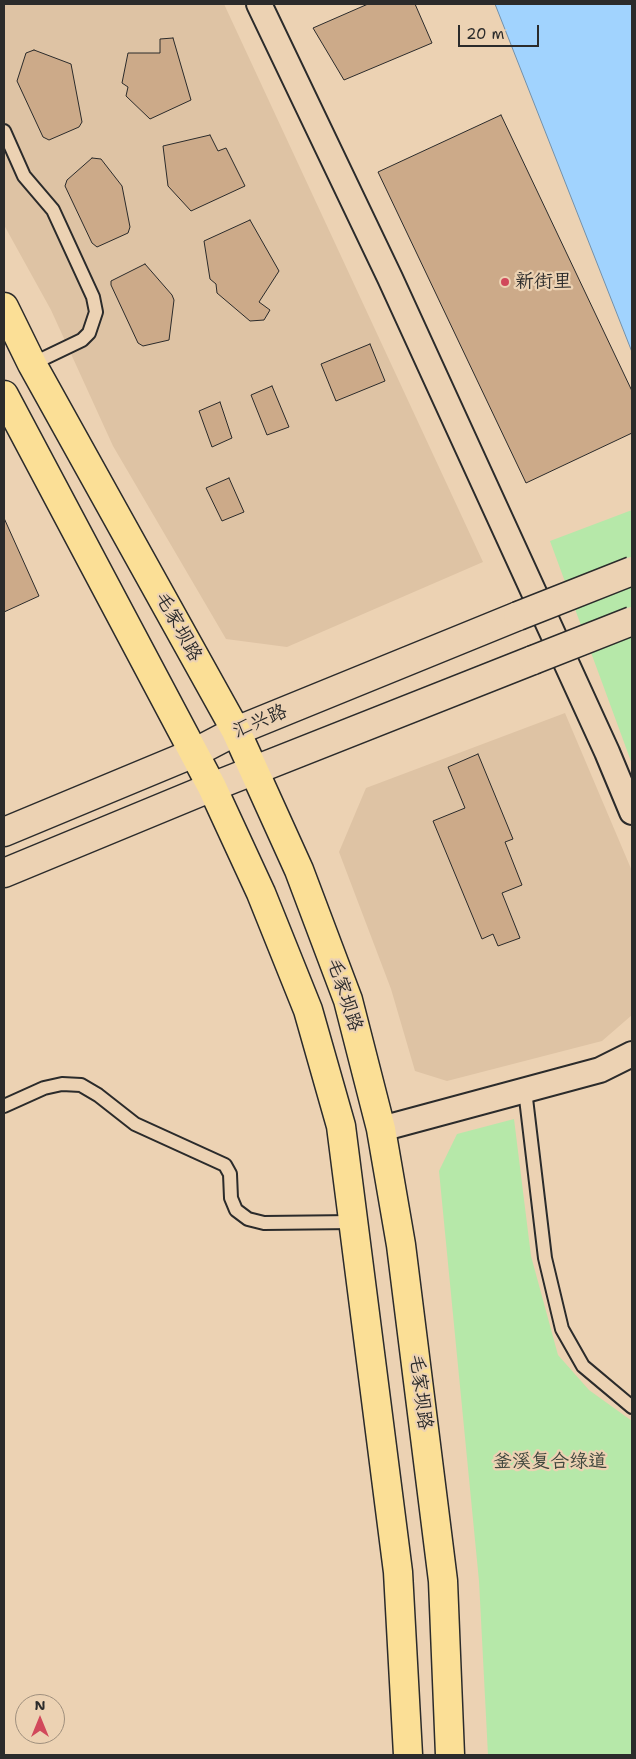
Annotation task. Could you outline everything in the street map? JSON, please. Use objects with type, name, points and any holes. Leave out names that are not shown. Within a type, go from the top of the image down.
[{"type":"main road","name":"毛家坝路","points":[[4,307],[32,364],[236,731],[298,870],[348,1000],[382,1129],[401,1245],[444,1582],[450,1755]]},
{"type":"main road","name":"毛家坝路","points":[[4,395],[212,787],[261,893],[308,1010],[341,1126],[354,1222],[398,1572],[408,1755]]},
{"type":"main road","name":"汇兴路","points":[[4,832],[194,754],[236,731],[632,571]]},
{"type":"main road","points":[[4,873],[212,787],[632,622]]},
{"type":"street","points":[[259,4],[402,305],[607,752],[632,812]]},
{"type":"street","points":[[382,1129],[600,1070],[632,1054]]},
{"type":"lane","points":[[4,131],[24,176],[53,210],[93,297],[96,312],[89,333],[82,340],[32,364]]},
{"type":"lane","points":[[4,1106],[44,1088],[62,1084],[81,1085],[98,1095],[135,1124],[226,1164],[230,1174],[231,1198],[236,1210],[248,1219],[264,1223],[354,1222]]},
{"type":"lane","points":[[525,1090],[545,1258],[562,1329],[583,1366],[632,1407]]},
{"type":"shaded area","points":[[4,4],[224,4],[483,562],[287,647],[226,639],[113,446],[51,310],[4,225]]},
{"type":"shaded area","points":[[565,713],[632,871],[632,1015],[602,1041],[447,1081],[415,1071],[391,989],[339,852],[366,788]]},
{"type":"green space","points":[[632,510],[632,764],[550,541]]},
{"type":"green space","name":"釜溪复合绿道","points":[[514,1119],[531,1256],[558,1355],[589,1390],[632,1421],[632,1755],[488,1755],[479,1581],[439,1171],[457,1134]]},
{"type":"water","points":[[495,4],[632,4],[632,352]]},
{"type":"building","points":[[368,4],[415,4],[432,43],[344,80],[313,28]]},
{"type":"building","points":[[173,38],[191,100],[150,119],[126,96],[128,87],[122,83],[128,53],[160,53],[160,39]]},
{"type":"building","points":[[34,50],[71,64],[82,122],[79,127],[49,140],[43,137],[17,81],[26,53]]},
{"type":"building","name":"新街里","points":[[501,115],[632,391],[632,433],[526,483],[378,172]]},
{"type":"building","points":[[210,135],[218,151],[226,148],[245,186],[191,211],[168,186],[163,146]]},
{"type":"building","points":[[92,158],[101,159],[122,186],[130,227],[128,233],[97,247],[92,243],[65,186],[67,180]]},
{"type":"building","points":[[250,220],[279,271],[259,302],[270,310],[264,320],[250,321],[217,293],[216,284],[210,279],[204,241]]},
{"type":"building","points":[[145,264],[172,295],[174,300],[169,340],[143,346],[138,343],[111,285],[111,281]]},
{"type":"building","points":[[370,344],[385,381],[336,401],[321,364]]},
{"type":"building","points":[[272,386],[289,427],[267,435],[251,395]]},
{"type":"building","points":[[220,402],[232,438],[212,447],[199,411]]},
{"type":"building","points":[[229,478],[244,512],[222,521],[206,488]]},
{"type":"building","points":[[4,518],[39,596],[4,612]]},
{"type":"building","points":[[478,754],[513,839],[505,842],[522,885],[502,893],[520,938],[498,946],[493,934],[482,939],[433,821],[465,808],[448,767]]},
{"type":"place","name":"新街里","points":[[505,282]]}]
